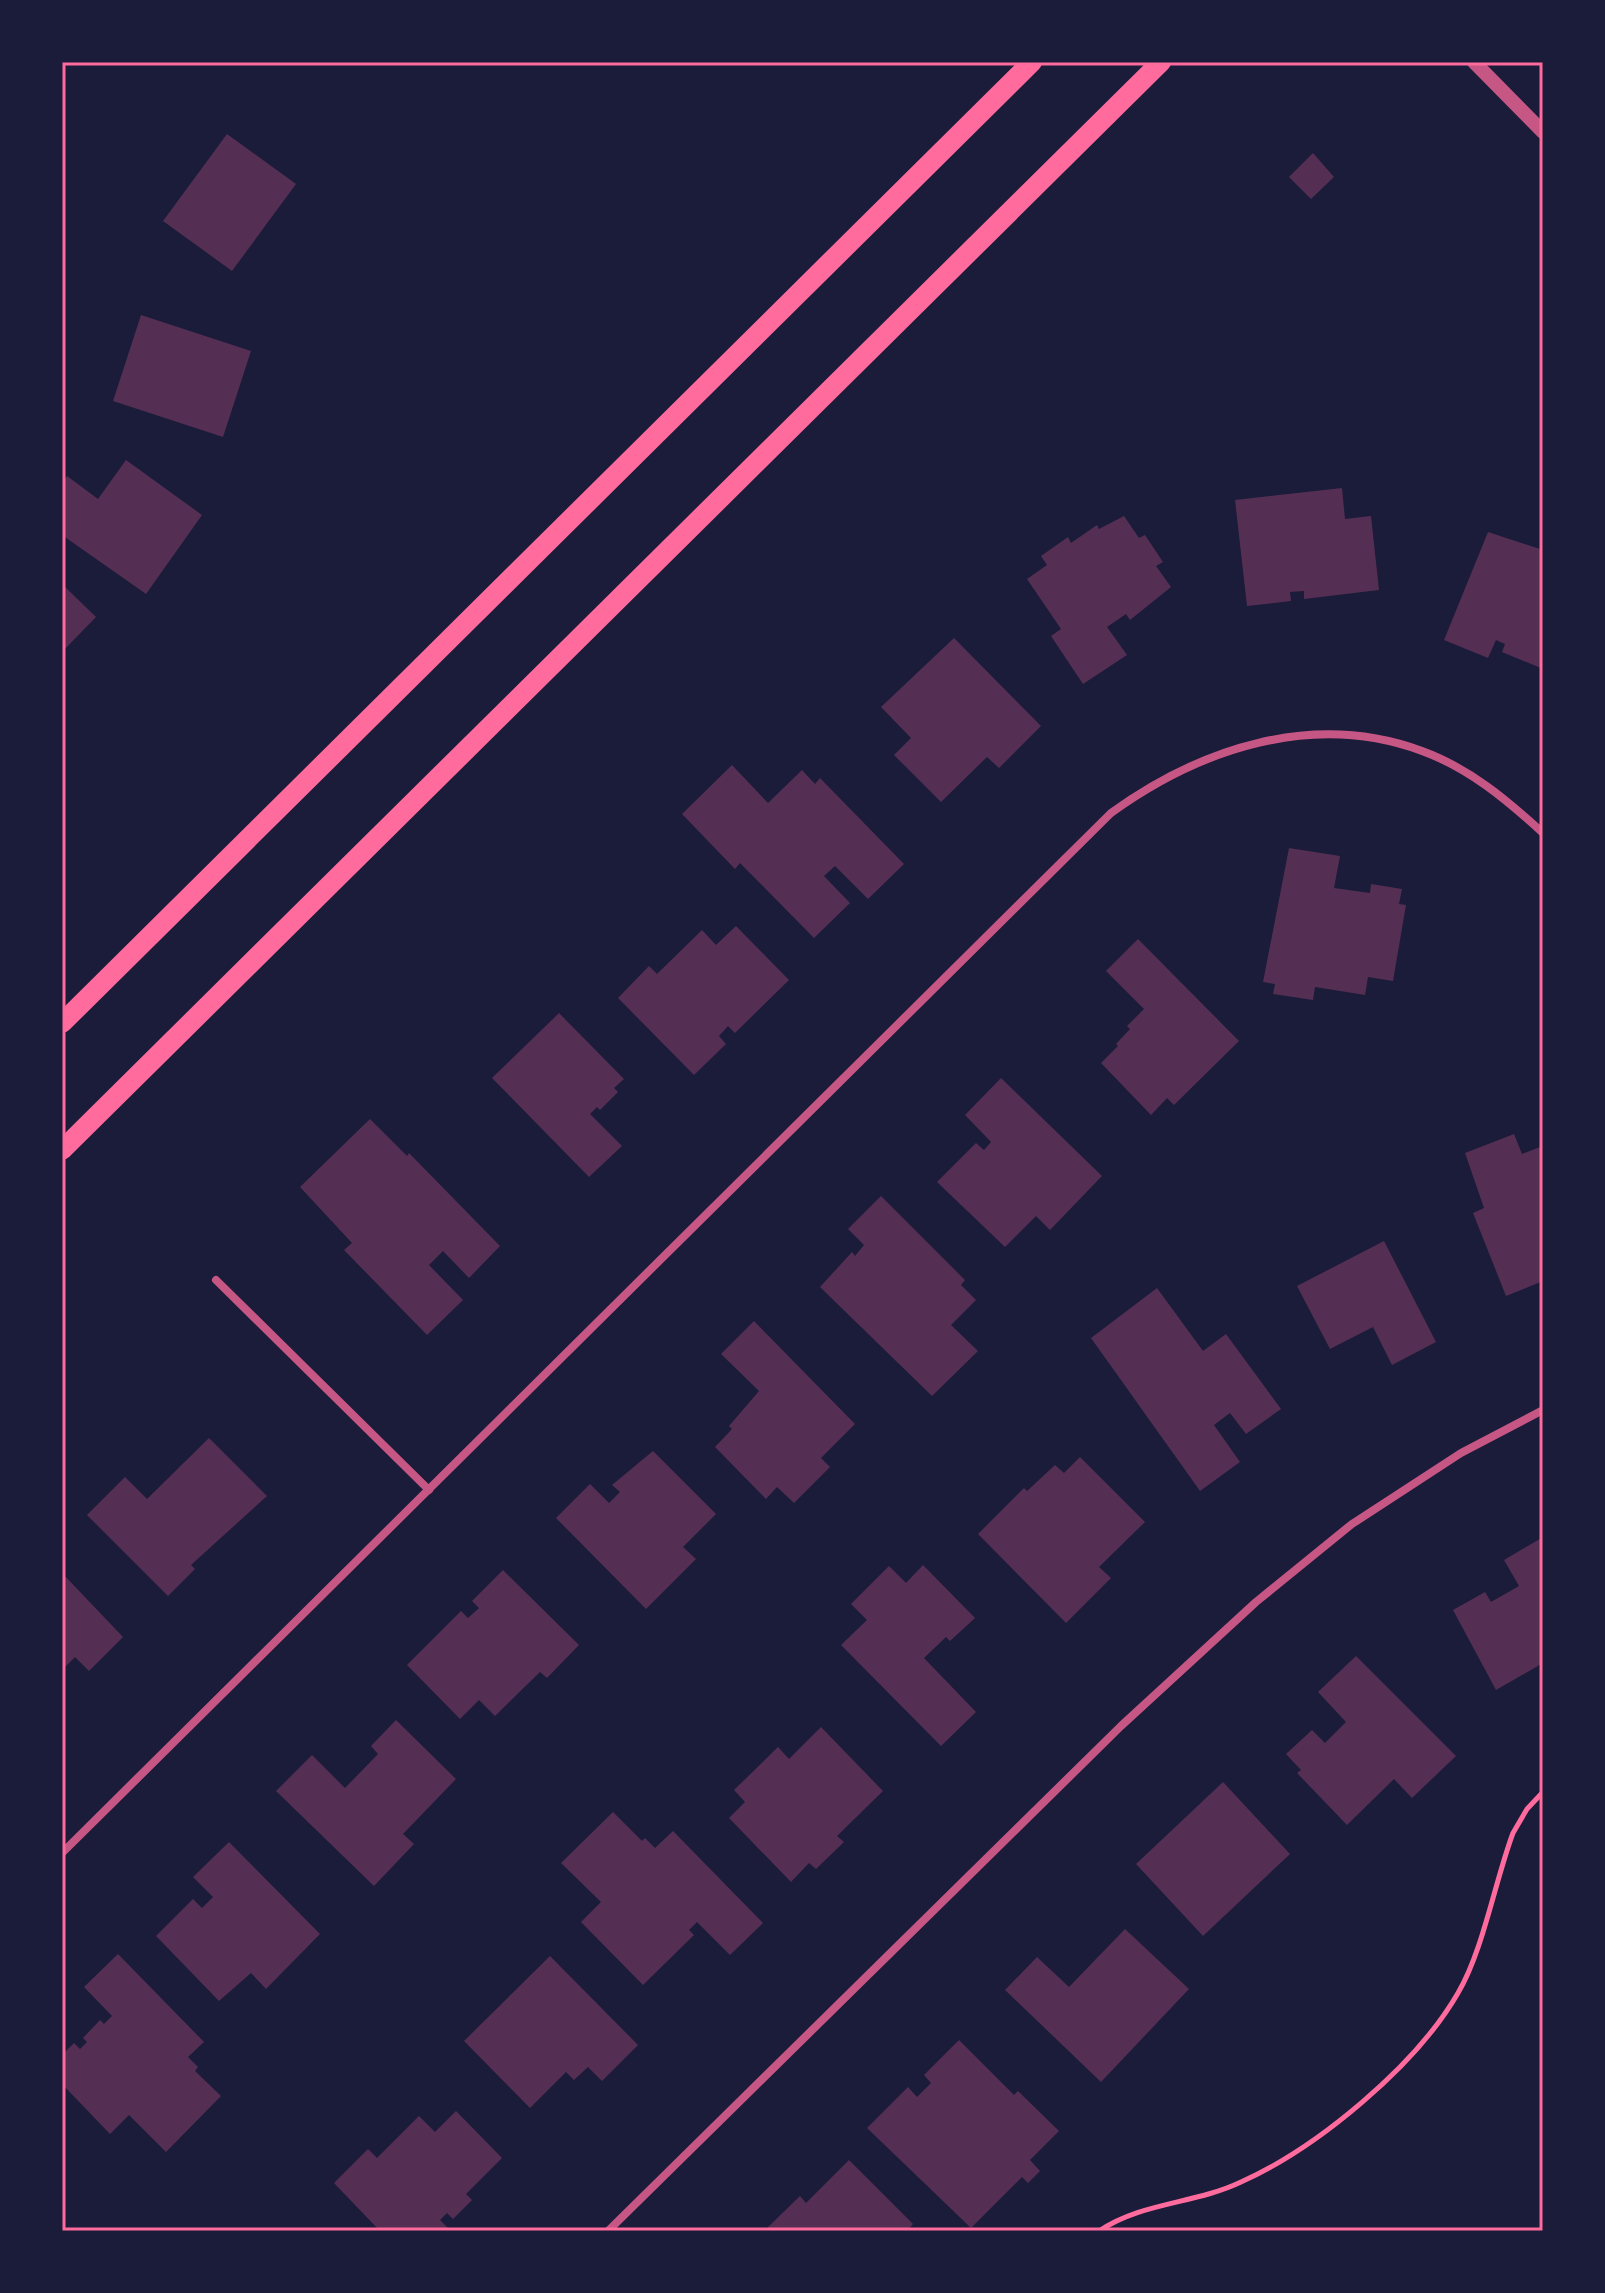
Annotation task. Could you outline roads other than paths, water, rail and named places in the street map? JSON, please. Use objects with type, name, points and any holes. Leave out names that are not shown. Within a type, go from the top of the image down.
[{"type":"main road","points":[[62,1023],[1032,62]]},
{"type":"main road","points":[[62,1150],[1161,62]]},
{"type":"street","points":[[1474,62],[1543,132]]},
{"type":"street","points":[[62,1853],[1111,813],[1143,790],[1207,757],[1242,746],[1279,737],[1351,736],[1423,751],[1469,774],[1511,804],[1543,833]]},
{"type":"street","points":[[216,1280],[429,1490]]},
{"type":"street","points":[[608,2231],[1121,1726],[1256,1602],[1352,1524],[1461,1453],[1543,1410]]}]
